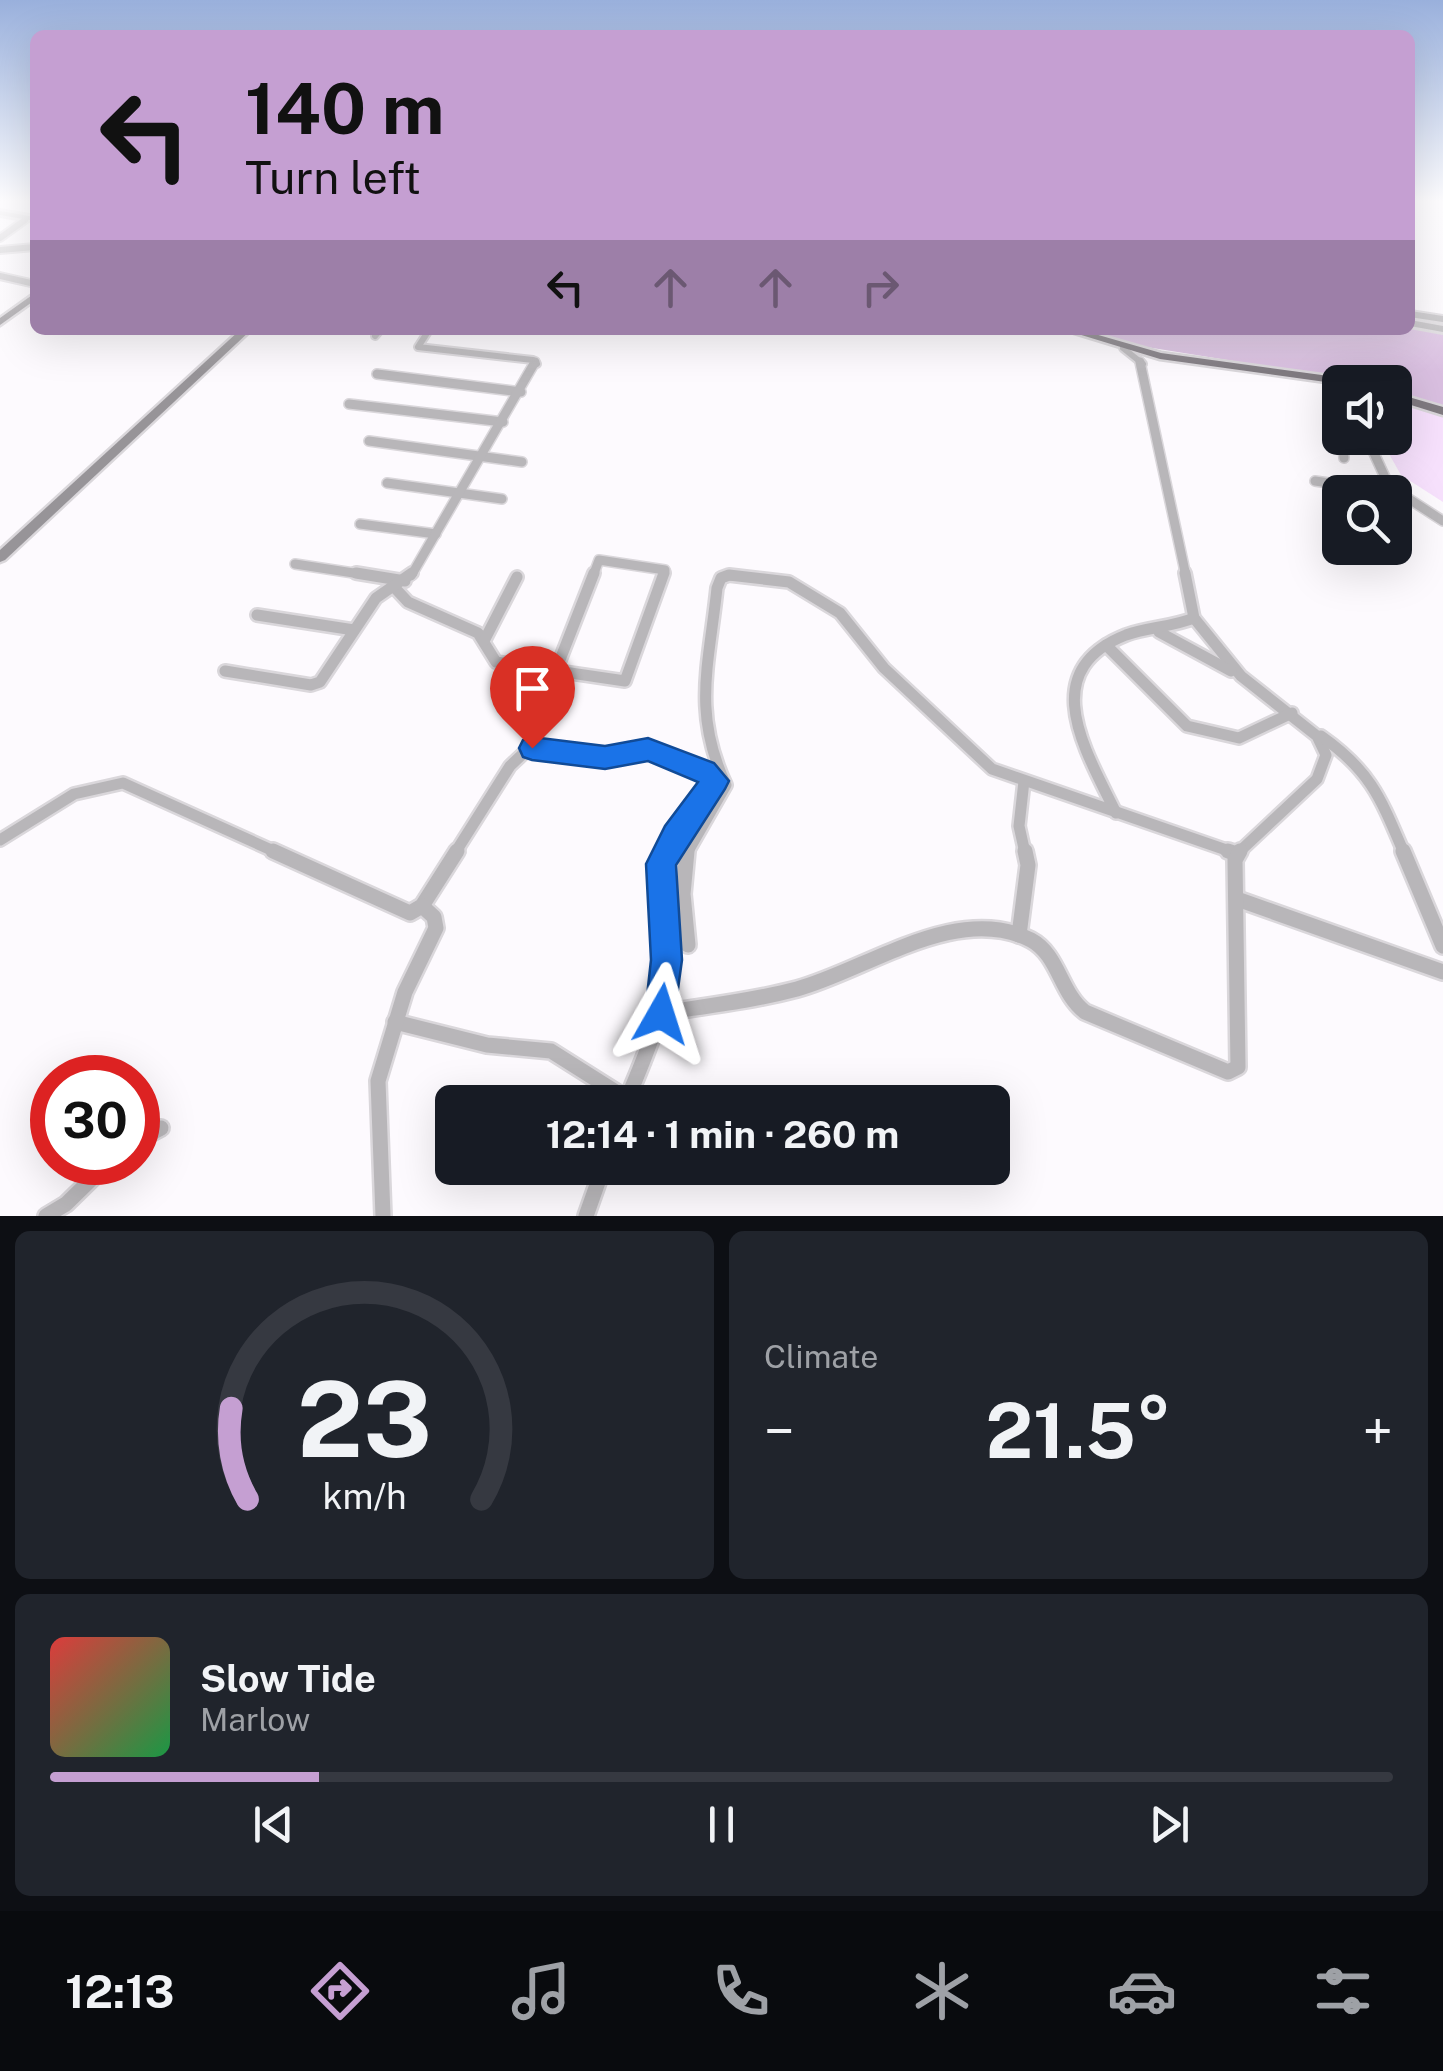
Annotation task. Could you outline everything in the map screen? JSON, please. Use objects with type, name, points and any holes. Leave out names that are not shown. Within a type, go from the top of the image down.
[{"type":"main road","points":[[0,322],[30,300]]},
{"type":"main road","points":[[0,558],[241,335]]},
{"type":"main road","points":[[1085,335],[1160,356],[1322,379]]},
{"type":"main road","points":[[1412,401],[1443,411]]},
{"type":"street","points":[[0,276],[30,283]]},
{"type":"street","points":[[1415,320],[1443,324]]},
{"type":"street","points":[[225,670],[315,685],[376,598],[406,581],[522,392],[536,361],[418,347],[426,335]]},
{"type":"street","points":[[1123,348],[1144,364],[1194,618],[1241,676]]},
{"type":"street","points":[[1144,364],[1160,356]]},
{"type":"street","points":[[377,374],[522,392]]},
{"type":"street","points":[[350,404],[503,422]]},
{"type":"street","points":[[369,440],[522,462]]},
{"type":"street","points":[[1315,481],[1322,482]]},
{"type":"street","points":[[386,483],[502,499]]},
{"type":"street","points":[[1412,503],[1443,521]]},
{"type":"street","points":[[360,524],[436,534]]},
{"type":"street","points":[[394,587],[408,602],[478,633],[496,662],[556,670],[629,679],[665,570],[598,560],[556,670]]},
{"type":"street","points":[[295,564],[406,581]]},
{"type":"street","points":[[688,945],[686,848],[726,785],[706,742],[703,704],[712,616],[717,588],[725,576],[778,579],[806,590],[854,626],[884,668],[984,762],[1024,782],[1237,854]]},
{"type":"street","points":[[484,640],[517,577]]},
{"type":"street","points":[[257,615],[354,630]]},
{"type":"street","points":[[1116,813],[1078,730],[1070,694],[1078,668],[1129,634],[1159,632],[1194,618]]},
{"type":"street","points":[[1159,632],[1241,676],[1351,757],[1376,786],[1443,946]]},
{"type":"street","points":[[1106,646],[1187,726],[1239,738],[1292,713]]},
{"type":"street","points":[[661,1014],[802,987],[929,939],[989,932],[1019,935],[1050,956],[1080,1008],[1234,1072],[1238,1059],[1237,854],[1321,772],[1324,749],[1310,728]]},
{"type":"street","points":[[0,840],[79,790],[94,784],[123,783],[404,913],[422,906],[510,766],[528,750],[612,758],[640,748],[704,771],[714,776],[716,786],[675,836],[660,871],[667,960],[661,1014],[633,1085]]},
{"type":"street","points":[[1019,935],[1028,865],[1018,826],[1024,782]]},
{"type":"street","points":[[1237,898],[1443,972]]},
{"type":"street","points":[[383,1216],[378,1093],[395,1022],[436,928],[434,917],[422,906]]},
{"type":"street","points":[[395,1022],[487,1045],[551,1051],[603,1085]]},
{"type":"street","points":[[46,1216],[85,1185]]},
{"type":"street","points":[[586,1216],[597,1185]]},
{"type":"shaded area","points":[[1415,316],[1443,320],[1443,406],[1412,397],[1412,365],[1322,365],[1322,375],[1134,345],[1103,335],[1415,335]]},
{"type":"shaded area","points":[[1412,404],[1443,414],[1443,502],[1412,482],[1412,475],[1401,475],[1390,455],[1412,455]]},
{"type":"route","points":[[532,748],[612,758],[640,748],[676,758],[714,776],[716,786],[675,836],[661,864],[667,960],[661,1014]]}]
